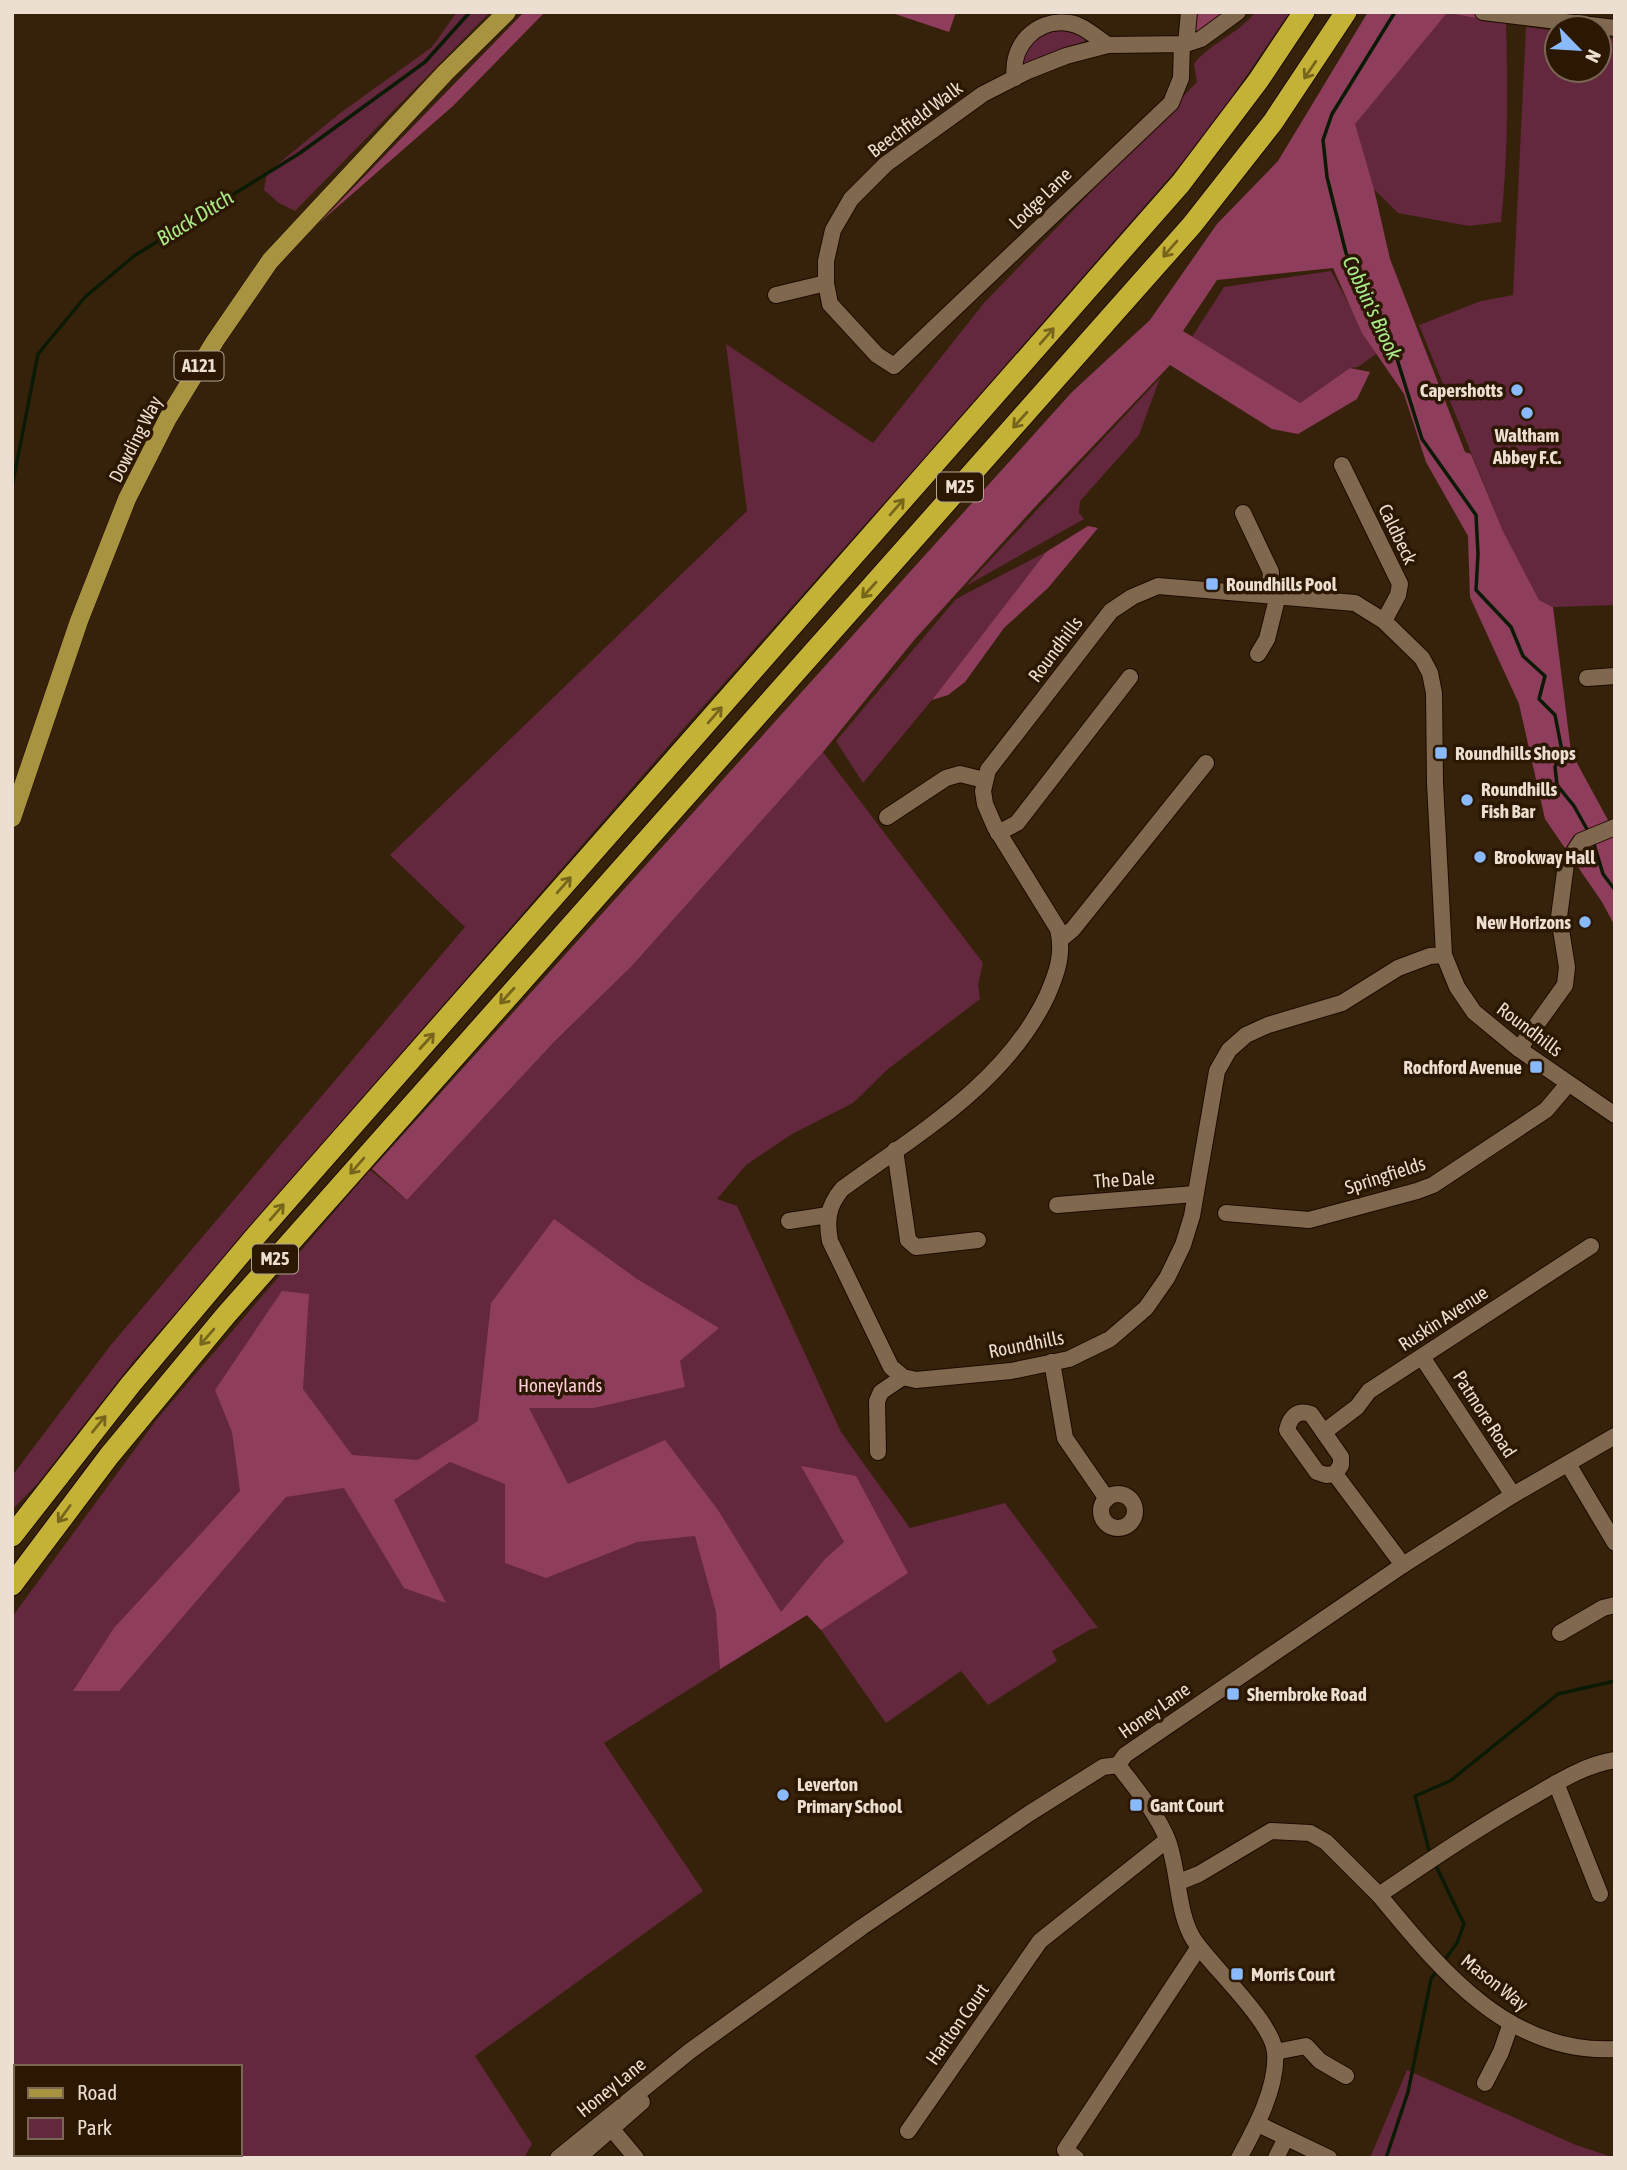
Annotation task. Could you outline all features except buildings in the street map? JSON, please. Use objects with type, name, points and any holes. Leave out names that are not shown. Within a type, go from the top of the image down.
[{"type":"highway","name":"M25","points":[[12,1536],[106,1414],[254,1238],[1164,202],[1221,132],[1304,12]]},
{"type":"highway","name":"M25","points":[[12,1585],[117,1446],[250,1287],[1192,225],[1279,113],[1346,12]]},
{"type":"main road","name":"Dowding Way","points":[[12,818],[79,621],[122,511],[168,418],[215,341],[270,261],[417,103],[507,12]]},
{"type":"street","points":[[1189,12],[1185,36],[1190,42],[1238,12]]},
{"type":"street","points":[[1483,12],[1615,28]]},
{"type":"street","points":[[1015,78],[1013,63],[1023,40],[1033,31],[1050,23],[1067,22],[1077,25],[1108,44]]},
{"type":"street","name":"Beechfield Walk","points":[[894,366],[877,355],[830,304],[826,261],[832,230],[851,199],[886,164],[983,94],[1015,78],[1066,56],[1108,44],[1190,42]]},
{"type":"street","name":"Lodge Lane","points":[[894,366],[1171,103],[1181,78],[1190,42]]},
{"type":"street","points":[[776,295],[826,283]]},
{"type":"street","name":"Caldbeck","points":[[1342,465],[1400,584],[1398,595],[1384,621]]},
{"type":"street","points":[[1243,513],[1271,572],[1273,595],[1267,639],[1258,653]]},
{"type":"street","name":"Roundhills","points":[[984,780],[988,770],[1094,631],[1111,611],[1132,597],[1158,586],[1355,603],[1384,621],[1422,658],[1430,673],[1434,693],[1435,783],[1444,955],[1457,988],[1474,1012],[1519,1049],[1615,1115]]},
{"type":"street","points":[[1587,678],[1615,676]]},
{"type":"street","points":[[998,833],[1017,823],[1130,677]]},
{"type":"street","points":[[1060,939],[1073,929],[1206,762]]},
{"type":"street","points":[[878,1452],[877,1401],[881,1392],[903,1377],[891,1367],[830,1241],[827,1223],[831,1202],[842,1189],[955,1107],[982,1084],[1013,1051],[1040,1009],[1058,972],[1061,954],[1058,929],[998,833],[985,804],[984,780],[960,774],[946,778],[887,817]]},
{"type":"street","points":[[1519,1049],[1565,985],[1567,967],[1559,917],[1566,864],[1581,841],[1609,830]]},
{"type":"street","name":"Roundhills","points":[[903,1377],[916,1380],[988,1373],[1069,1359],[1110,1339],[1146,1308],[1167,1278],[1183,1245],[1192,1216],[1217,1072],[1229,1050],[1246,1035],[1268,1025],[1342,1003],[1398,968],[1430,956],[1444,955]]},
{"type":"street","name":"Springfields","points":[[1226,1213],[1309,1220],[1418,1191],[1433,1185],[1546,1110],[1568,1084]]},
{"type":"street","points":[[895,1150],[908,1240],[916,1247],[978,1240]]},
{"type":"street","name":"The Dale","points":[[1057,1205],[1195,1194]]},
{"type":"street","points":[[789,1221],[828,1215]]},
{"type":"street","name":"Ruskin Avenue","points":[[1324,1432],[1357,1407],[1369,1391],[1591,1246]]},
{"type":"street","name":"Patmore Road","points":[[1422,1357],[1513,1495]]},
{"type":"street","points":[[1052,1362],[1065,1438],[1107,1499]]},
{"type":"street","points":[[1303,1411],[1311,1414],[1341,1457],[1335,1474],[1317,1472],[1287,1430],[1295,1413],[1303,1411]]},
{"type":"street","name":"Honey Lane","points":[[558,2158],[689,2062],[690,2051],[930,1879],[1103,1767],[1118,1765],[1125,1755],[1403,1565],[1513,1495],[1615,1436]]},
{"type":"street","points":[[1568,1464],[1615,1544]]},
{"type":"street","points":[[1335,1474],[1403,1565]]},
{"type":"street","points":[[1560,1633],[1603,1608],[1615,1605]]},
{"type":"street","points":[[1379,1895],[1441,1855],[1469,1833],[1556,1783],[1599,1763],[1615,1760]]},
{"type":"street","points":[[1118,1765],[1144,1798],[1167,1840],[1179,1882],[1183,1914],[1191,1937],[1262,2023],[1275,2052],[1271,2080],[1258,2124],[1239,2158]]},
{"type":"street","points":[[1556,1783],[1600,1894]]},
{"type":"street","name":"Mason Way","points":[[1179,1882],[1199,1874],[1271,1831],[1310,1833],[1326,1842],[1379,1895],[1458,1984],[1511,2023],[1565,2046],[1614,2050]]},
{"type":"street","name":"Harlton Court","points":[[908,2131],[1040,1941],[1167,1840]]},
{"type":"street","points":[[1067,2155],[1199,1947]]},
{"type":"street","points":[[1485,2083],[1501,2052],[1511,2023]]},
{"type":"street","points":[[1275,2052],[1306,2046],[1320,2062],[1346,2076]]},
{"type":"street","points":[[608,2123],[636,2158]]},
{"type":"street","name":"Honey Lane","points":[[578,2158],[608,2123]]},
{"type":"street","points":[[1258,2124],[1329,2158]]},
{"type":"street","points":[[1276,2158],[1286,2138]]},
{"type":"green space","points":[[457,12],[490,12],[295,211],[279,203],[264,190],[267,173],[339,114],[432,47]]},
{"type":"green space","points":[[524,12],[545,12],[453,106],[319,223]]},
{"type":"green space","points":[[889,12],[956,12],[949,32]]},
{"type":"green space","points":[[1187,12],[1227,12],[1217,21],[1190,35]]},
{"type":"green space","points":[[1255,12],[1290,12],[1204,138],[676,737],[133,1362],[38,1483],[12,1510],[12,1476],[110,1346],[465,927],[390,855],[747,511],[726,344],[873,443],[984,303],[1197,82],[1194,64],[1201,56]]},
{"type":"green space","points":[[1368,12],[1507,12],[1506,23],[1447,13],[1355,124],[1390,259],[1465,452],[1471,454],[1503,531],[1539,600],[1553,607],[1571,752],[1615,833],[1615,926],[1602,902],[1545,819],[1519,704],[1470,597],[1468,536],[1426,462],[1404,394],[1362,333],[1333,268],[1217,280],[1183,331],[1300,403],[1350,368],[1370,372],[1357,399],[1298,434],[1272,429],[1170,365],[1034,508],[915,639],[823,752],[631,967],[555,1041],[407,1200],[372,1169],[1072,392],[1150,320],[1217,224],[1278,161]]},
{"type":"green space","points":[[1447,13],[1506,23],[1507,122],[1501,222],[1469,226],[1398,213],[1374,189],[1354,124]]},
{"type":"green space","points":[[1058,26],[1085,34],[1086,39],[1082,44],[1027,65],[1021,62],[1025,44]]},
{"type":"green space","points":[[1526,27],[1543,29],[1543,84],[1613,84],[1615,39],[1615,605],[1553,607],[1539,600],[1503,531],[1419,325],[1481,301],[1513,295]]},
{"type":"green space","points":[[1331,271],[1376,354],[1358,367],[1350,368],[1300,403],[1192,337],[1224,287]]},
{"type":"green space","points":[[1160,378],[1139,435],[1080,501],[1079,513],[1084,519],[966,586]]},
{"type":"green space","points":[[1088,526],[1098,528],[1048,588],[1004,628],[965,682],[948,695],[932,700],[1046,552]]},
{"type":"green space","points":[[1046,552],[932,700],[863,783],[836,741],[956,599]]},
{"type":"green space","name":"Honeylands","points":[[823,752],[983,963],[978,985],[980,999],[888,1069],[853,1103],[792,1134],[746,1165],[717,1199],[737,1206],[841,1432],[910,1528],[1005,1503],[1098,1628],[1091,1629],[1052,1651],[1057,1661],[988,1705],[961,1671],[886,1723],[821,1630],[807,1615],[604,1743],[703,1891],[475,2056],[532,2144],[524,2158],[12,2158],[12,1617],[157,1419],[370,1170],[407,1200],[555,1041],[631,967]]},
{"type":"green space","name":"Honeylands","points":[[554,1219],[637,1279],[719,1328],[680,1361],[685,1387],[594,1408],[529,1408],[568,1484],[665,1440],[718,1510],[781,1612],[825,1559],[844,1542],[801,1466],[856,1476],[908,1573],[821,1630],[807,1615],[720,1669],[716,1612],[695,1536],[637,1542],[546,1578],[505,1563],[505,1484],[450,1462],[394,1500],[446,1603],[404,1588],[344,1488],[286,1497],[119,1691],[73,1691],[114,1628],[240,1491],[232,1432],[215,1390],[282,1291],[309,1294],[303,1389],[352,1455],[418,1460],[478,1421],[491,1303]]},
{"type":"green space","points":[[1407,2070],[1576,2145],[1615,2158],[1370,2158]]},
{"type":"waterway","name":"Black Ditch","points":[[12,487],[38,354],[85,297],[134,256],[300,153],[425,62],[470,12]]},
{"type":"waterway","name":"Cobbin's Brook","points":[[1395,12],[1332,114],[1323,140],[1327,177],[1346,253],[1393,346],[1422,439],[1476,515],[1476,590],[1511,627],[1523,656],[1545,676],[1539,699],[1555,715],[1562,751],[1555,767],[1557,785],[1574,806],[1588,831]]},
{"type":"waterway","name":"Cobbin's Brook","points":[[1593,841],[1603,874],[1615,890]]},
{"type":"waterway","points":[[1430,1854],[1415,1796],[1450,1781],[1558,1694],[1615,1681]]},
{"type":"waterway","points":[[1435,1864],[1464,1924],[1457,1943],[1443,1962]]},
{"type":"waterway","points":[[1386,2158],[1408,2092],[1431,1979],[1438,1969]]},
{"type":"place","name":"Capershotts","points":[[1517,390]]},
{"type":"place","name":"Waltham Abbey F.C.","points":[[1527,413]]},
{"type":"place","name":"Roundhills Pool","points":[[1212,584]]},
{"type":"place","name":"Roundhills Shops","points":[[1441,753]]},
{"type":"place","name":"Roundhills Fish Bar","points":[[1467,800]]},
{"type":"place","name":"Brookway Hall","points":[[1480,857]]},
{"type":"place","name":"New Horizons","points":[[1585,922]]},
{"type":"place","name":"Rochford Avenue","points":[[1536,1067]]},
{"type":"place","name":"Shernbroke Road","points":[[1233,1694]]},
{"type":"place","name":"Leverton Primary School","points":[[783,1795]]},
{"type":"place","name":"Gant Court","points":[[1136,1805]]},
{"type":"place","name":"Morris Court","points":[[1237,1974]]}]
